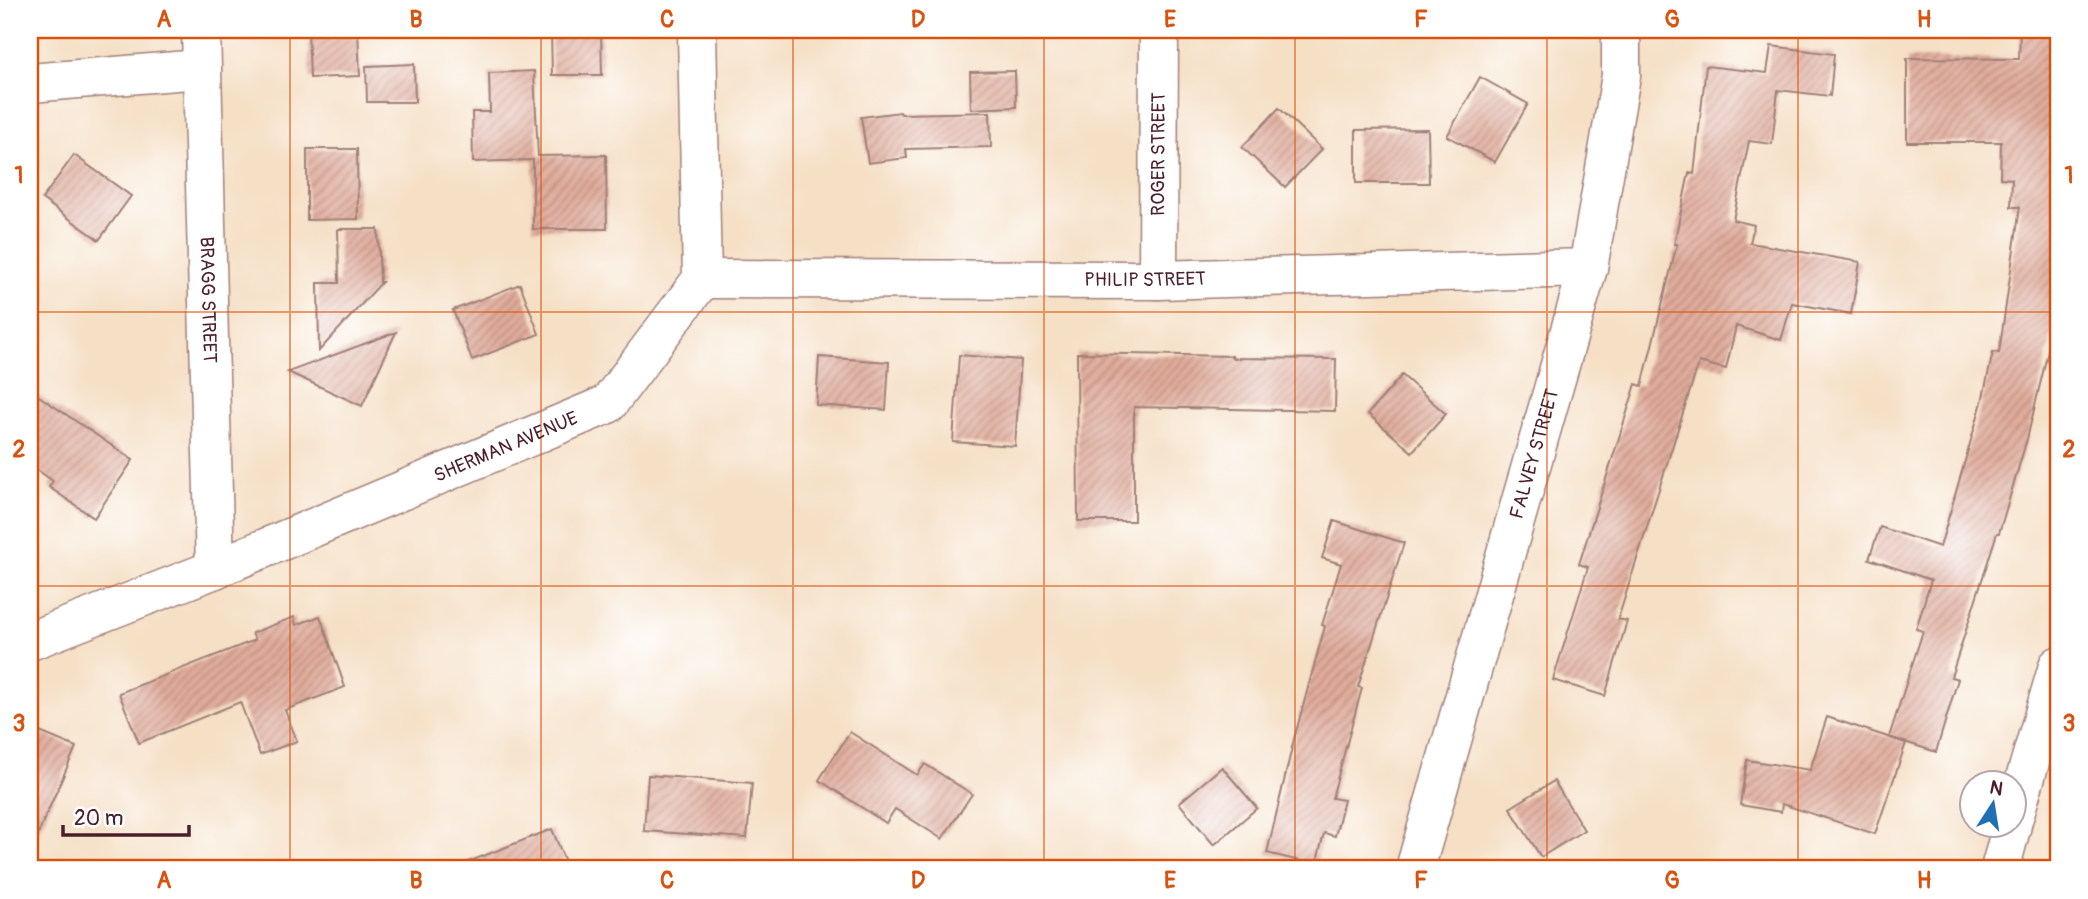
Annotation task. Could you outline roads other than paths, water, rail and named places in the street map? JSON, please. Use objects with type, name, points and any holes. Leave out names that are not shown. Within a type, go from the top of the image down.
[{"type":"street","name":"BRAGG STREET","points":[[201,30],[215,569]]},
{"type":"street","points":[[697,30],[702,279]]},
{"type":"street","name":"ROGER STREET","points":[[1158,280],[1159,30]]},
{"type":"street","name":"FALVEY STREET","points":[[1415,869],[1588,268],[1621,76],[1621,30]]},
{"type":"street","points":[[30,83],[200,69]]},
{"type":"street","name":"PHILIP STREET","points":[[702,279],[1158,280],[1588,268]]},
{"type":"street","name":"SHERMAN AVENUE","points":[[30,641],[215,569],[608,404],[702,279]]},
{"type":"street","points":[[2028,769],[2058,666]]},
{"type":"street","points":[[2000,869],[2008,839]]}]
